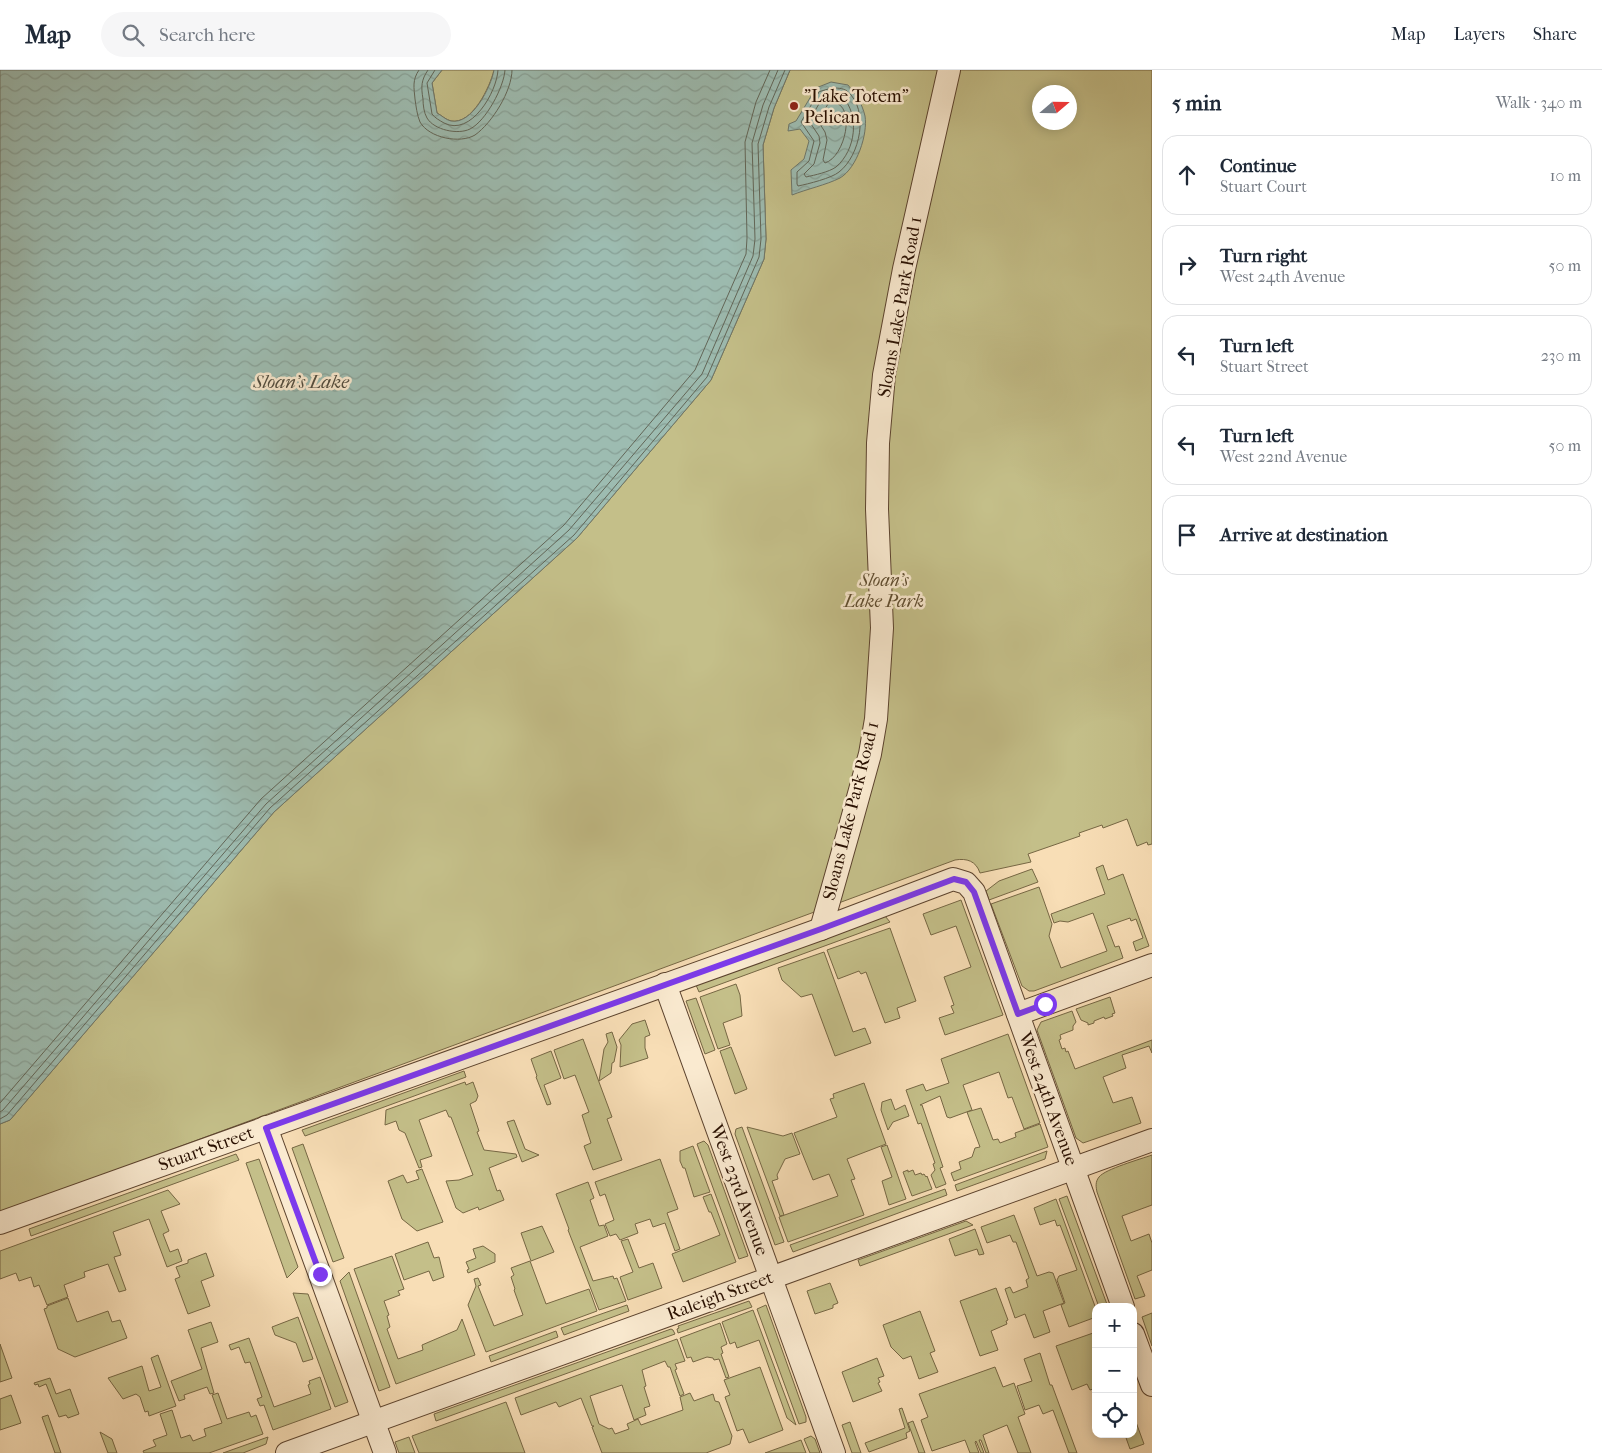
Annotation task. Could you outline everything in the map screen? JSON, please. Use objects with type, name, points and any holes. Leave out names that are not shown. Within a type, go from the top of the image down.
[{"type":"street","name":"Sloans Lake Park Road 1","points":[[821,929],[870,754],[876,719],[882,628],[877,509],[878,443],[884,375],[902,278],[949,70]]},
{"type":"street","name":"Stuart Street","points":[[0,1223],[821,929],[947,880]]},
{"type":"street","name":"West 24th Avenue","points":[[947,880],[966,882],[974,892],[1122,1303]]},
{"type":"street","points":[[1018,1014],[1152,965]]},
{"type":"street","name":"West 23rd Avenue","points":[[665,984],[834,1453]]},
{"type":"street","points":[[266,1128],[385,1453]]},
{"type":"street","name":"Raleigh Street","points":[[287,1453],[1152,1140]]},
{"type":"street","points":[[1137,1345],[1152,1385]]},
{"type":"green space","points":[[442,70],[494,70],[489,86],[479,103],[473,111],[459,121],[451,121],[437,113],[432,83]]},
{"type":"green space","name":"Sloan's Lake Park","points":[[790,70],[1152,70],[1152,844],[1148,845],[1147,842],[1137,846],[1127,819],[1103,828],[1102,825],[1079,833],[1080,836],[1028,854],[1031,862],[980,873],[970,861],[963,859],[955,860],[0,1213],[0,1124],[10,1120],[274,812],[577,538],[711,380],[764,259],[766,239],[763,145],[774,108]]},
{"type":"green space","points":[[1103,865],[1108,880],[1123,874],[1149,946],[1136,951],[1133,942],[1143,938],[1136,919],[1131,921],[1130,918],[1107,926],[1115,947],[1119,946],[1123,958],[1034,991],[1029,991],[1022,986],[991,904],[1039,887],[1052,924],[1049,936],[1061,968],[1107,951],[1093,913],[1068,922],[1060,921],[1054,923],[1051,914],[1105,894],[1096,868]]},
{"type":"green space","points":[[1032,869],[1038,882],[989,900],[986,891],[999,881]]},
{"type":"green space","points":[[961,900],[1003,1015],[945,1035],[939,1018],[954,1013],[951,1006],[954,1005],[944,977],[971,967],[956,926],[931,935],[923,914]]},
{"type":"green space","points":[[885,916],[890,922],[699,992],[696,985]]},
{"type":"green space","points":[[890,928],[916,1001],[897,1008],[900,1018],[885,1023],[866,972],[861,974],[859,971],[838,979],[827,950]]},
{"type":"green space","points":[[824,952],[853,1032],[865,1028],[871,1043],[835,1056],[812,994],[801,997],[782,980],[778,968]]},
{"type":"green space","points":[[736,984],[740,995],[742,1016],[723,1023],[730,1045],[718,1049],[700,997]]},
{"type":"green space","points":[[1110,997],[1115,1013],[1112,1014],[1113,1016],[1105,1019],[1104,1017],[1088,1025],[1088,1023],[1081,1020],[1076,1009]]},
{"type":"green space","points":[[696,998],[715,1050],[705,1054],[686,1001]]},
{"type":"green space","points":[[1072,1011],[1076,1022],[1073,1030],[1060,1035],[1061,1039],[1059,1040],[1062,1049],[1065,1048],[1066,1052],[1068,1051],[1075,1069],[1152,1040],[1152,1053],[1149,1046],[1122,1055],[1126,1068],[1103,1077],[1113,1103],[1132,1097],[1141,1123],[1083,1143],[1076,1138],[1037,1030],[1041,1022]]},
{"type":"green space","points":[[645,1020],[650,1035],[645,1037],[645,1048],[648,1058],[620,1067],[621,1045],[619,1040],[632,1024]]},
{"type":"green space","points":[[612,1032],[617,1047],[614,1062],[612,1063],[611,1073],[599,1081],[604,1049],[608,1042],[606,1034]]},
{"type":"green space","points":[[1008,1034],[1040,1123],[1024,1129],[1012,1097],[1008,1098],[999,1072],[963,1085],[972,1110],[950,1118],[947,1117],[940,1096],[920,1105],[922,1105],[943,1167],[940,1168],[946,1184],[936,1188],[931,1175],[935,1170],[933,1164],[935,1163],[921,1123],[918,1124],[906,1090],[923,1084],[926,1091],[949,1083],[941,1059]]},
{"type":"green space","points":[[583,1039],[612,1117],[607,1119],[622,1160],[593,1170],[584,1146],[591,1143],[582,1115],[589,1112],[575,1075],[564,1079],[554,1050]]},
{"type":"green space","points":[[731,1047],[747,1089],[735,1094],[720,1051]]},
{"type":"green space","points":[[551,1051],[561,1078],[544,1085],[551,1104],[547,1105],[531,1059]]},
{"type":"green space","points":[[464,1071],[466,1077],[305,1136],[302,1130]]},
{"type":"green space","points":[[465,1082],[466,1085],[473,1082],[478,1096],[476,1101],[470,1104],[484,1150],[516,1154],[517,1157],[489,1168],[497,1191],[500,1190],[504,1200],[479,1210],[478,1207],[463,1213],[456,1208],[446,1181],[459,1180],[473,1175],[451,1117],[449,1117],[446,1110],[419,1120],[432,1156],[420,1160],[422,1167],[419,1168],[405,1133],[399,1130],[396,1121],[385,1125],[386,1110]]},
{"type":"green space","points":[[864,1083],[886,1144],[847,1159],[855,1179],[851,1180],[864,1215],[788,1242],[779,1217],[838,1196],[829,1174],[813,1180],[794,1133],[837,1117],[830,1099],[834,1098],[833,1094]]},
{"type":"green space","points":[[891,1099],[895,1110],[905,1105],[909,1116],[893,1122],[888,1130],[881,1110],[882,1102]]},
{"type":"green space","points":[[981,1108],[993,1140],[998,1139],[1000,1143],[1016,1137],[1015,1133],[1040,1124],[1048,1147],[954,1181],[951,1173],[961,1169],[959,1162],[972,1157],[975,1148],[980,1147],[967,1112]]},
{"type":"green space","points":[[514,1120],[525,1149],[539,1155],[522,1162],[507,1122]]},
{"type":"green space","points":[[742,1127],[784,1242],[775,1245],[735,1134],[736,1129]]},
{"type":"green space","points":[[747,1127],[783,1136],[792,1133],[800,1154],[785,1159],[777,1175],[778,1179],[772,1181],[784,1215],[780,1216]]},
{"type":"green space","points":[[704,1141],[708,1145],[748,1256],[739,1259],[697,1144]]},
{"type":"green space","points":[[303,1144],[344,1258],[333,1262],[292,1148]]},
{"type":"green space","points":[[887,1145],[906,1199],[889,1205],[882,1181],[892,1177],[881,1147]]},
{"type":"green space","points":[[693,1146],[710,1192],[694,1197],[685,1168],[683,1168],[680,1161],[680,1151]]},
{"type":"green space","points":[[1047,1151],[1045,1159],[957,1191],[955,1185]]},
{"type":"green space","points":[[236,1154],[239,1160],[31,1236],[29,1229]]},
{"type":"green space","points":[[1152,1155],[1152,1205],[1122,1216],[1131,1241],[1149,1234],[1152,1243],[1152,1270],[1137,1276],[1145,1296],[1135,1299],[1097,1192],[1096,1183],[1099,1177],[1108,1171]]},
{"type":"green space","points":[[259,1159],[298,1267],[287,1278],[246,1163]]},
{"type":"green space","points":[[660,1159],[678,1209],[667,1213],[680,1249],[675,1251],[665,1223],[653,1227],[650,1219],[635,1224],[638,1233],[620,1240],[616,1234],[610,1236],[605,1224],[614,1220],[605,1194],[600,1196],[595,1182]]},
{"type":"green space","points":[[422,1169],[443,1222],[417,1231],[402,1219],[388,1181],[403,1175],[407,1183],[419,1179],[416,1171]]},
{"type":"green space","points":[[908,1170],[908,1172],[913,1170],[915,1175],[921,1173],[927,1176],[932,1189],[912,1196],[903,1172]]},
{"type":"green space","points":[[588,1182],[594,1198],[590,1200],[599,1226],[604,1225],[608,1236],[580,1247],[593,1281],[613,1276],[614,1279],[617,1278],[626,1301],[599,1310],[556,1194]]},
{"type":"green space","points":[[945,1189],[947,1195],[793,1252],[790,1245]]},
{"type":"green space","points":[[168,1190],[180,1204],[161,1211],[169,1231],[163,1234],[170,1252],[178,1249],[182,1261],[167,1267],[149,1219],[113,1232],[121,1255],[114,1257],[126,1290],[119,1292],[108,1264],[84,1272],[85,1277],[64,1285],[68,1297],[47,1305],[39,1285],[34,1287],[31,1277],[19,1281],[16,1273],[0,1279],[0,1251]]},
{"type":"green space","points":[[711,1194],[736,1262],[683,1282],[672,1254],[720,1235],[703,1197]]},
{"type":"green space","points":[[1067,1196],[1107,1303],[1098,1303],[1059,1199]]},
{"type":"green space","points":[[1056,1199],[1094,1303],[1092,1303],[1092,1318],[1069,1327],[1061,1305],[1065,1303],[1057,1280],[1059,1276],[1077,1270],[1060,1225],[1057,1226],[1055,1220],[1040,1225],[1034,1208]]},
{"type":"green space","points":[[1014,1215],[1037,1276],[1049,1272],[1053,1273],[1064,1303],[1043,1311],[1050,1332],[1034,1338],[1025,1314],[1015,1318],[1005,1289],[1010,1287],[1013,1293],[1028,1287],[1026,1280],[1029,1278],[1016,1242],[1013,1242],[1010,1235],[987,1243],[981,1227]]},
{"type":"green space","points":[[966,1221],[973,1225],[860,1266],[858,1260]]},
{"type":"green space","points":[[542,1226],[554,1252],[531,1261],[521,1233]]},
{"type":"green space","points":[[975,1229],[984,1254],[979,1255],[977,1249],[955,1256],[949,1239]]},
{"type":"green space","points":[[628,1239],[639,1268],[653,1263],[662,1288],[628,1300],[620,1277],[633,1272],[621,1241]]},
{"type":"green space","points":[[428,1242],[434,1258],[439,1257],[444,1277],[433,1281],[429,1271],[404,1280],[395,1254]]},
{"type":"green space","points":[[483,1246],[495,1254],[495,1262],[468,1273],[467,1270],[469,1269],[466,1262],[476,1258],[473,1249]]},
{"type":"green space","points":[[206,1253],[214,1276],[201,1281],[210,1306],[188,1314],[175,1279],[180,1277],[176,1267]]},
{"type":"green space","points":[[392,1256],[404,1289],[398,1291],[400,1295],[384,1301],[389,1315],[387,1316],[390,1327],[387,1329],[398,1359],[423,1350],[422,1345],[457,1330],[462,1319],[475,1355],[396,1384],[354,1269]]},
{"type":"green space","points":[[530,1261],[546,1304],[589,1289],[597,1311],[486,1352],[468,1305],[476,1286],[474,1279],[478,1278],[481,1285],[478,1286],[494,1326],[523,1315],[514,1290],[511,1277],[514,1275],[511,1268]]},
{"type":"green space","points":[[349,1272],[390,1387],[379,1391],[340,1281]]},
{"type":"green space","points":[[830,1283],[838,1303],[833,1305],[833,1308],[815,1314],[807,1291]]},
{"type":"green space","points":[[996,1288],[1008,1320],[1006,1321],[1007,1324],[991,1331],[998,1350],[980,1356],[960,1301]]},
{"type":"green space","points":[[293,1293],[308,1294],[348,1402],[335,1407]]},
{"type":"green space","points":[[68,1298],[77,1322],[108,1311],[112,1322],[120,1320],[127,1338],[75,1357],[58,1349],[44,1309]]},
{"type":"green space","points":[[749,1301],[752,1307],[678,1333],[678,1326]]},
{"type":"green space","points":[[627,1305],[629,1311],[564,1335],[561,1328]]},
{"type":"green space","points":[[766,1305],[806,1417],[806,1422],[799,1424],[757,1309]]},
{"type":"green space","points":[[753,1310],[796,1425],[787,1418],[759,1340],[737,1348],[735,1342],[730,1344],[722,1322]]},
{"type":"green space","points":[[920,1311],[935,1351],[930,1353],[938,1372],[919,1379],[911,1356],[903,1359],[891,1347],[883,1325]]},
{"type":"green space","points":[[1152,1313],[1152,1346],[1142,1317]]},
{"type":"green space","points":[[298,1317],[313,1359],[303,1362],[296,1343],[275,1335],[272,1327]]},
{"type":"green space","points":[[211,1322],[218,1342],[201,1348],[214,1393],[210,1394],[207,1387],[184,1395],[185,1399],[179,1401],[171,1381],[202,1369],[188,1330]]},
{"type":"green space","points":[[720,1323],[727,1344],[721,1347],[723,1353],[721,1354],[729,1377],[726,1378],[719,1359],[714,1360],[707,1357],[693,1362],[691,1357],[687,1358],[680,1338]]},
{"type":"green space","points":[[671,1329],[675,1334],[436,1421],[434,1414]]},
{"type":"green space","points":[[556,1331],[558,1337],[491,1362],[489,1356]]},
{"type":"green space","points":[[1092,1333],[1092,1389],[1090,1390],[1087,1384],[1072,1390],[1056,1346]]},
{"type":"green space","points":[[249,1338],[274,1407],[311,1394],[308,1385],[310,1384],[309,1381],[320,1377],[331,1409],[273,1430],[264,1405],[260,1406],[257,1399],[262,1397],[250,1362],[245,1363],[239,1347],[231,1350],[229,1345]]},
{"type":"green space","points":[[677,1339],[685,1361],[675,1364],[677,1369],[675,1370],[684,1394],[680,1396],[670,1367],[668,1367],[665,1361],[642,1370],[646,1386],[644,1387],[650,1406],[644,1408],[646,1415],[634,1420],[622,1385],[590,1396],[599,1424],[609,1429],[612,1428],[615,1434],[629,1429],[627,1424],[638,1419],[641,1425],[683,1410],[680,1397],[690,1393],[694,1401],[713,1394],[715,1401],[719,1402],[732,1436],[730,1444],[706,1453],[602,1453],[592,1427],[594,1426],[592,1426],[581,1398],[559,1407],[556,1402],[521,1415],[515,1398]]},
{"type":"green space","points":[[0,1344],[12,1378],[0,1382]]},
{"type":"green space","points":[[1040,1353],[1050,1385],[1052,1385],[1077,1453],[1069,1453],[1053,1410],[1043,1414],[1039,1405],[1025,1410],[1017,1386],[1032,1381],[1024,1359]]},
{"type":"green space","points":[[158,1355],[176,1406],[149,1416],[148,1411],[145,1412],[140,1397],[136,1394],[123,1399],[108,1378],[142,1366],[149,1391],[161,1387],[151,1358]]},
{"type":"green space","points":[[877,1358],[884,1376],[878,1378],[882,1391],[853,1402],[842,1372]]},
{"type":"green space","points":[[760,1367],[783,1430],[749,1443],[743,1429],[737,1431],[725,1397],[730,1395],[724,1380]]},
{"type":"green space","points":[[995,1367],[1003,1387],[1014,1383],[1025,1414],[1018,1417],[1031,1453],[1018,1453],[1007,1425],[983,1435],[989,1453],[986,1453],[981,1440],[979,1440],[984,1453],[981,1453],[976,1441],[979,1453],[970,1453],[965,1440],[932,1451],[921,1420],[928,1417],[919,1394]]},
{"type":"green space","points":[[50,1378],[56,1394],[70,1389],[79,1414],[68,1418],[66,1415],[59,1417],[46,1384],[39,1387],[38,1384],[35,1385],[34,1383]]},
{"type":"green space","points":[[218,1393],[227,1419],[249,1412],[251,1417],[256,1415],[263,1434],[209,1453],[144,1453],[143,1451],[156,1446],[153,1440],[167,1435],[160,1414],[172,1410],[181,1438],[190,1435],[193,1441],[206,1436],[204,1429],[222,1423],[212,1395]]},
{"type":"green space","points":[[11,1395],[21,1423],[0,1430],[0,1399]]},
{"type":"green space","points":[[506,1402],[525,1453],[419,1453],[412,1436]]},
{"type":"green space","points":[[902,1408],[910,1431],[906,1433],[907,1438],[869,1452],[865,1443],[905,1428],[899,1409]]},
{"type":"green space","points":[[48,1415],[61,1453],[55,1453],[42,1417]]},
{"type":"green space","points":[[913,1421],[925,1453],[919,1453],[908,1423]]},
{"type":"green space","points":[[850,1422],[861,1453],[852,1453],[842,1425]]},
{"type":"green space","points":[[1137,1425],[1144,1444],[1130,1449],[1126,1438],[1137,1438]]},
{"type":"green space","points":[[100,1432],[112,1439],[117,1453],[108,1453]]},
{"type":"green space","points":[[811,1436],[815,1439],[820,1453],[810,1453],[804,1439]]},
{"type":"green space","points":[[268,1437],[266,1444],[243,1453],[223,1453]]},
{"type":"green space","points":[[409,1437],[415,1453],[399,1453],[395,1442]]},
{"type":"green space","points":[[801,1440],[806,1453],[765,1453]]},
{"type":"water","name":"Sloan's Lake","points":[[0,70],[442,70],[432,83],[437,113],[447,120],[459,121],[473,111],[485,95],[494,70],[790,70],[774,108],[763,145],[766,239],[764,259],[711,380],[577,538],[274,812],[10,1120],[0,1124]]},
{"type":"water","points":[[831,82],[848,85],[862,107],[865,116],[865,132],[860,150],[852,167],[840,178],[792,195],[791,170],[804,159],[809,141],[800,129],[788,131],[789,124],[796,121],[816,88]]},
{"type":"place","name":"\"Lake Totem\" Pelican","points":[[794,106]]},
{"type":"route","points":[[320,1274],[266,1128],[821,929],[947,880],[954,879],[966,882],[974,892],[1018,1014],[1045,1004]]}]
